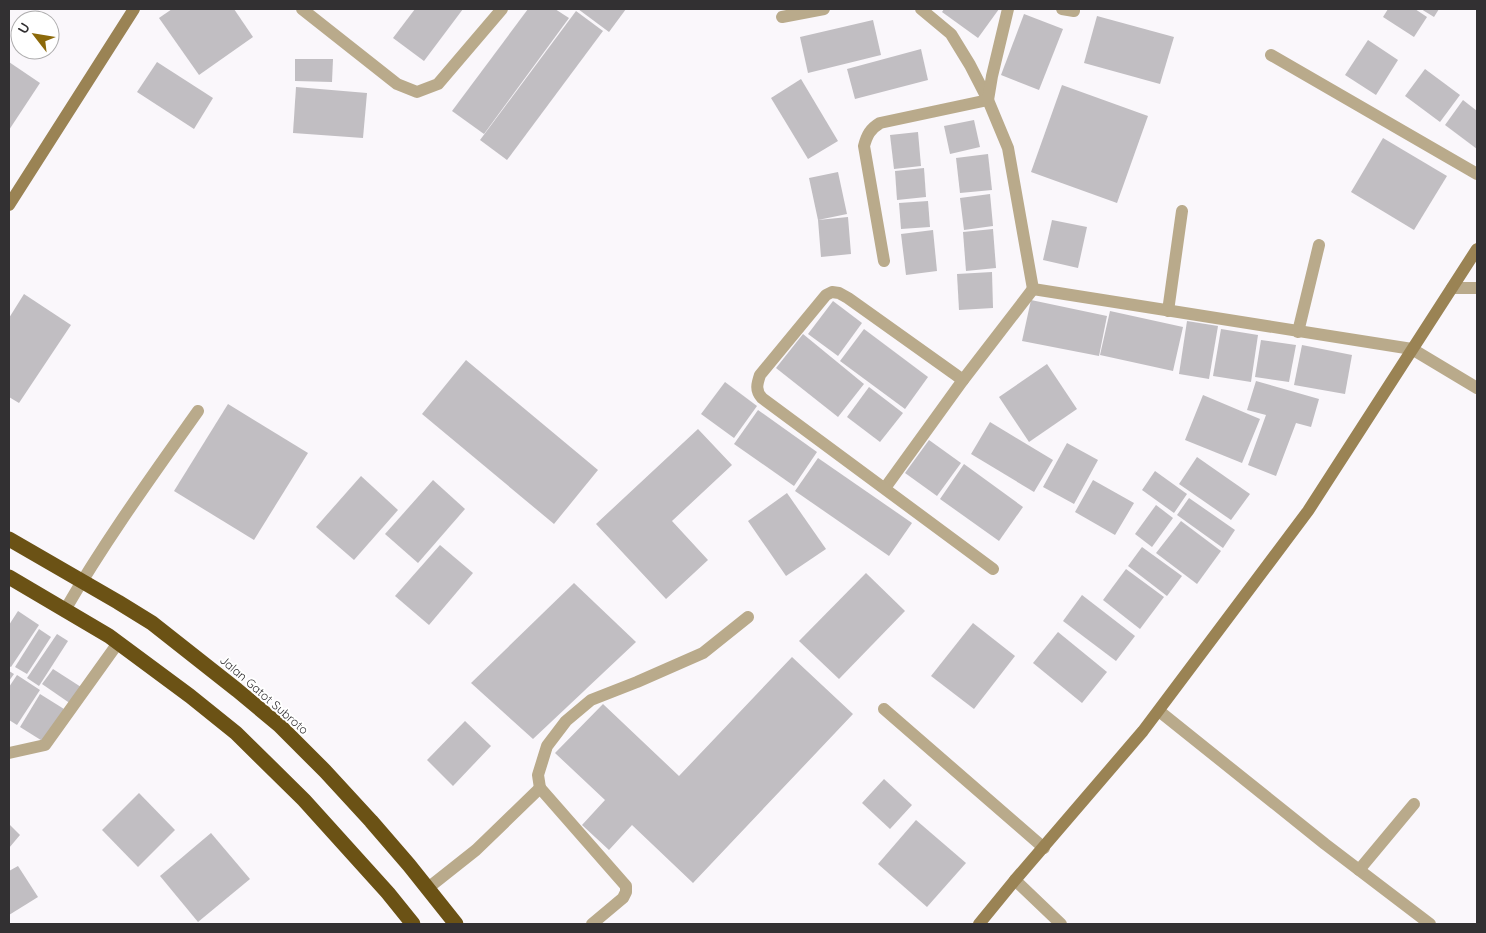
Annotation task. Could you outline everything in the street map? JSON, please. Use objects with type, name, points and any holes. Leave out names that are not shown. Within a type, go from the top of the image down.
[{"type":"highway","name":"Jalan Gatot Subroto","points":[[9,539],[152,623],[279,725],[331,778],[428,888],[456,924]]},
{"type":"highway","points":[[9,577],[109,636],[236,733],[304,800],[388,893],[413,924]]},
{"type":"street","points":[[9,205],[134,9]]},
{"type":"street","points":[[302,9],[397,84],[417,92],[438,84],[502,9]]},
{"type":"street","points":[[782,17],[824,9]]},
{"type":"street","points":[[885,488],[1033,289],[1008,148],[988,100],[951,34],[921,9]]},
{"type":"street","points":[[988,100],[1008,9]]},
{"type":"street","points":[[1271,55],[1477,174]]},
{"type":"street","points":[[884,261],[864,146],[870,129],[880,123],[988,100]]},
{"type":"street","points":[[1168,311],[1182,211]]},
{"type":"street","points":[[1298,332],[1319,245]]},
{"type":"street","points":[[979,924],[1159,711],[1308,511],[1477,249]]},
{"type":"street","points":[[1452,288],[1477,288]]},
{"type":"street","points":[[1033,289],[1412,349],[1477,388]]},
{"type":"street","points":[[964,380],[848,298],[839,293],[832,292],[826,295],[760,375],[757,390],[762,398],[993,569]]},
{"type":"street","points":[[65,610],[142,490],[198,411]]},
{"type":"street","points":[[592,924],[623,898],[626,886],[540,788],[538,775],[547,746],[566,721],[591,700],[703,653],[748,616]]},
{"type":"street","points":[[9,753],[45,745],[118,643]]},
{"type":"street","points":[[884,708],[1044,848]]},
{"type":"street","points":[[1159,711],[1430,924]]},
{"type":"street","points":[[428,888],[476,850],[540,788]]},
{"type":"street","points":[[1359,870],[1414,804]]},
{"type":"street","points":[[1015,880],[1061,924]]},
{"type":"building","points":[[172,9],[234,9],[253,37],[199,75],[159,18]]},
{"type":"building","points":[[415,9],[463,9],[424,61],[393,38]]},
{"type":"building","points":[[528,9],[555,9],[569,18],[484,134],[452,111]]},
{"type":"building","points":[[578,9],[626,9],[609,32]]},
{"type":"building","points":[[944,9],[999,9],[978,38],[942,12]]},
{"type":"building","points":[[1388,9],[1415,9],[1427,17],[1414,37],[1383,17]]},
{"type":"building","points":[[1421,9],[1439,9],[1434,17]]},
{"type":"building","points":[[576,11],[603,31],[507,160],[480,140]]},
{"type":"building","points":[[1024,14],[1063,29],[1039,90],[1001,75]]},
{"type":"building","points":[[1097,16],[1174,37],[1160,84],[1084,63]]},
{"type":"building","points":[[873,20],[881,55],[808,73],[800,37]]},
{"type":"building","points":[[1368,40],[1398,60],[1376,95],[1345,75]]},
{"type":"building","points":[[921,49],[928,80],[855,99],[847,69]]},
{"type":"building","points":[[295,59],[333,59],[332,82],[295,81]]},
{"type":"building","points":[[9,62],[40,83],[9,130]]},
{"type":"building","points":[[157,62],[213,98],[194,129],[137,92]]},
{"type":"building","points":[[1425,69],[1460,95],[1440,122],[1405,96]]},
{"type":"building","points":[[801,79],[838,141],[808,159],[771,98]]},
{"type":"building","points":[[1062,85],[1148,116],[1117,203],[1031,172]]},
{"type":"building","points":[[296,87],[367,93],[363,138],[293,133]]},
{"type":"building","points":[[1463,100],[1477,111],[1477,149],[1445,125]]},
{"type":"building","points":[[974,120],[980,147],[950,154],[944,126]]},
{"type":"building","points":[[918,132],[921,166],[894,169],[890,135]]},
{"type":"building","points":[[1383,138],[1447,176],[1414,230],[1351,192]]},
{"type":"building","points":[[988,154],[992,190],[960,193],[956,158]]},
{"type":"building","points":[[924,168],[926,197],[897,200],[895,171]]},
{"type":"building","points":[[838,172],[847,214],[818,220],[809,178]]},
{"type":"building","points":[[990,194],[993,226],[964,230],[960,198]]},
{"type":"building","points":[[928,201],[930,227],[901,229],[899,203]]},
{"type":"building","points":[[848,217],[851,254],[821,257],[818,220]]},
{"type":"building","points":[[1052,220],[1087,227],[1078,268],[1043,260]]},
{"type":"building","points":[[993,229],[996,268],[966,271],[963,232]]},
{"type":"building","points":[[933,230],[937,271],[906,275],[901,234]]},
{"type":"building","points":[[992,272],[993,308],[959,310],[957,274]]},
{"type":"building","points":[[24,294],[71,325],[19,403],[9,397],[9,318]]},
{"type":"building","points":[[1031,300],[1107,316],[1099,356],[1022,341]]},
{"type":"building","points":[[833,301],[862,323],[838,356],[808,334]]},
{"type":"building","points":[[1110,311],[1183,327],[1173,371],[1100,355]]},
{"type":"building","points":[[1187,321],[1218,326],[1209,379],[1179,374]]},
{"type":"building","points":[[864,329],[928,377],[905,409],[840,361]]},
{"type":"building","points":[[1221,329],[1258,335],[1251,382],[1213,376]]},
{"type":"building","points":[[803,334],[864,384],[838,417],[776,368]]},
{"type":"building","points":[[1261,340],[1296,345],[1289,382],[1255,377]]},
{"type":"building","points":[[1302,345],[1352,355],[1345,394],[1294,385]]},
{"type":"building","points":[[466,360],[598,470],[554,524],[422,414]]},
{"type":"building","points":[[1047,364],[1077,409],[1029,442],[999,397]]},
{"type":"building","points":[[1256,381],[1319,399],[1311,427],[1296,423],[1276,476],[1248,465],[1266,415],[1247,410]]},
{"type":"building","points":[[725,382],[757,406],[734,438],[701,414]]},
{"type":"building","points":[[869,387],[903,413],[880,442],[847,417]]},
{"type":"building","points":[[1203,395],[1260,419],[1242,463],[1185,440]]},
{"type":"building","points":[[228,404],[308,453],[254,540],[174,491]]},
{"type":"building","points":[[758,410],[817,452],[794,486],[734,444]]},
{"type":"building","points":[[990,422],[1053,460],[1034,492],[971,454]]},
{"type":"building","points":[[698,429],[732,465],[672,521],[708,560],[666,599],[596,524]]},
{"type":"building","points":[[929,440],[961,463],[937,496],[905,473]]},
{"type":"building","points":[[1067,443],[1098,460],[1074,504],[1043,487]]},
{"type":"building","points":[[1197,457],[1250,494],[1231,520],[1179,484]]},
{"type":"building","points":[[818,458],[912,523],[889,556],[795,491]]},
{"type":"building","points":[[964,464],[1023,507],[999,541],[940,499]]},
{"type":"building","points":[[1155,471],[1187,494],[1174,513],[1142,490]]},
{"type":"building","points":[[361,476],[398,510],[354,560],[316,527]]},
{"type":"building","points":[[433,480],[465,509],[418,563],[385,534]]},
{"type":"building","points":[[1093,480],[1134,503],[1115,535],[1075,512]]},
{"type":"building","points":[[787,493],[826,549],[786,576],[748,521]]},
{"type":"building","points":[[1189,498],[1235,530],[1223,548],[1177,515]]},
{"type":"building","points":[[1156,505],[1173,518],[1152,547],[1135,534]]},
{"type":"building","points":[[1181,521],[1221,551],[1197,584],[1156,553]]},
{"type":"building","points":[[440,545],[473,573],[429,625],[395,596]]},
{"type":"building","points":[[1142,547],[1182,576],[1167,596],[1128,566]]},
{"type":"building","points":[[1126,569],[1164,597],[1140,629],[1103,600]]},
{"type":"building","points":[[866,573],[905,611],[839,679],[799,641]]},
{"type":"building","points":[[574,583],[636,642],[533,739],[471,683]]},
{"type":"building","points":[[1082,595],[1135,636],[1116,661],[1063,621]]},
{"type":"building","points":[[18,611],[39,625],[11,667],[9,666],[9,625]]},
{"type":"building","points":[[973,623],[1015,656],[974,709],[931,676]]},
{"type":"building","points":[[39,629],[51,637],[27,674],[15,667]]},
{"type":"building","points":[[1058,632],[1107,672],[1082,703],[1033,663]]},
{"type":"building","points":[[57,634],[68,641],[39,686],[27,678]]},
{"type":"building","points":[[792,657],[853,714],[693,883],[632,825],[609,850],[582,825],[605,800],[555,753],[603,704],[679,776]]},
{"type":"building","points":[[53,669],[81,687],[71,704],[42,684]]},
{"type":"building","points":[[9,671],[14,674],[9,681]]},
{"type":"building","points":[[17,675],[40,690],[17,725],[9,720],[9,687]]},
{"type":"building","points":[[40,694],[64,709],[44,742],[20,727]]},
{"type":"building","points":[[465,721],[491,746],[453,786],[427,760]]},
{"type":"building","points":[[884,779],[912,805],[890,829],[862,803]]},
{"type":"building","points":[[139,793],[175,830],[138,867],[102,830]]},
{"type":"building","points":[[916,820],[966,863],[927,907],[878,864]]},
{"type":"building","points":[[9,824],[20,835],[9,848]]},
{"type":"building","points":[[211,833],[250,879],[198,922],[160,876]]},
{"type":"building","points":[[18,866],[38,897],[9,915],[9,871]]}]
